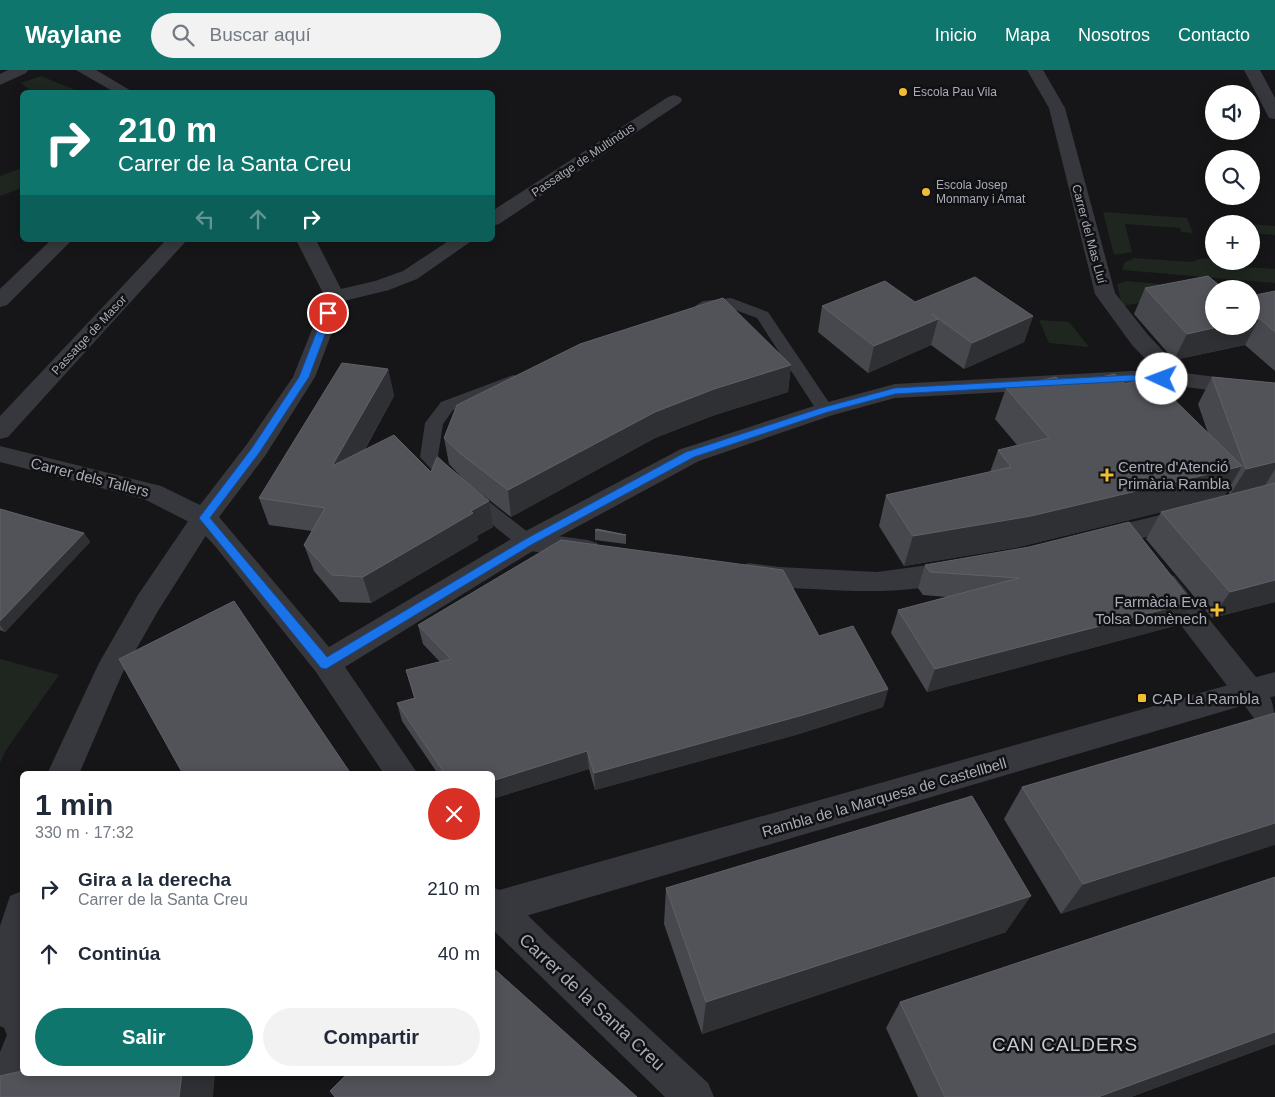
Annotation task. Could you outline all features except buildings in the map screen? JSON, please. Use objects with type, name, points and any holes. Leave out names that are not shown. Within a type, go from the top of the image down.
[{"type":"street","points":[[0,80],[20,70]]},
{"type":"street","points":[[84,70],[121,90]]},
{"type":"street","name":"Carrer del Mas Lluí","points":[[1036,70],[1057,108],[1105,294],[1140,340],[1177,379]]},
{"type":"street","points":[[1252,70],[1275,114]]},
{"type":"street","name":"Passatge de Multindus","points":[[495,218],[674,100]]},
{"type":"street","points":[[0,301],[60,242]]},
{"type":"street","name":"Passatge de Masor","points":[[0,431],[175,242]]},
{"type":"street","points":[[64,771],[109,671],[148,603],[204,518],[256,450],[304,377],[335,297],[307,242]]},
{"type":"street","points":[[335,297],[382,286],[410,275],[460,242]]},
{"type":"street","points":[[400,771],[326,664],[528,542],[690,455],[825,410],[895,391],[1131,378],[1177,379],[1275,392]]},
{"type":"street","name":"Carrer dels Tallers","points":[[0,454],[152,492],[204,518],[224,538],[326,664]]},
{"type":"street","points":[[1076,545],[1208,512]]},
{"type":"street","points":[[1124,533],[1146,560],[1262,687],[1275,722]]},
{"type":"street","points":[[528,542],[612,553]]},
{"type":"street","points":[[724,568],[779,577],[877,582],[984,566]]},
{"type":"street","name":"Rambla de la Marquesa de Castellbell","points":[[495,907],[1262,687]]},
{"type":"street","name":"Carrer de la Santa Creu","points":[[495,908],[534,948],[694,1097]]},
{"type":"street","points":[[0,1002],[20,917]]},
{"type":"street","points":[[0,1007],[17,1015],[20,1022]]},
{"type":"street","points":[[0,1084],[16,1064],[20,1052]]},
{"type":"lane","points":[[688,312],[706,304],[731,303],[763,315],[825,410]]},
{"type":"lane","points":[[528,542],[458,487],[429,457],[434,423],[447,406],[530,373]]},
{"type":"shaded area","points":[[41,76],[75,90],[30,90],[21,83]]},
{"type":"shaded area","points":[[20,169],[20,189],[0,196],[0,176]]},
{"type":"shaded area","points":[[1103,212],[1187,218],[1193,233],[1181,232],[1180,228],[1125,224],[1132,252],[1114,255]]},
{"type":"shaded area","points":[[1260,225],[1275,226],[1275,235],[1260,234]]},
{"type":"shaded area","points":[[1134,258],[1192,262],[1205,259],[1205,270],[1275,269],[1275,283],[1260,282],[1260,280],[1122,270],[1124,263]]},
{"type":"shaded area","points":[[1126,281],[1205,288],[1205,291],[1122,306],[1117,284]]},
{"type":"shaded area","points":[[1039,320],[1069,322],[1089,347],[1049,343]]},
{"type":"shaded area","points":[[0,659],[59,675],[6,750],[0,763]]},
{"type":"place","name":"Escola Pau Vila","points":[[903,92]]},
{"type":"place","name":"Escola Josep Monmany i Amat","points":[[926,192]]},
{"type":"place","name":"Centre d'Atenció Primària Rambla","points":[[1107,475]]},
{"type":"place","name":"Farmàcia Eva Tolsa Domènech","points":[[1217,610]]},
{"type":"place","name":"CAP La Rambla","points":[[1142,698]]},
{"type":"district","name":"CAN CALDERS","points":[[1065,1044]]},
{"type":"route","points":[[328,313],[304,377],[256,450],[204,518],[224,538],[326,664],[528,542],[690,455],[825,410],[895,391],[1131,378],[1162,379]]}]
